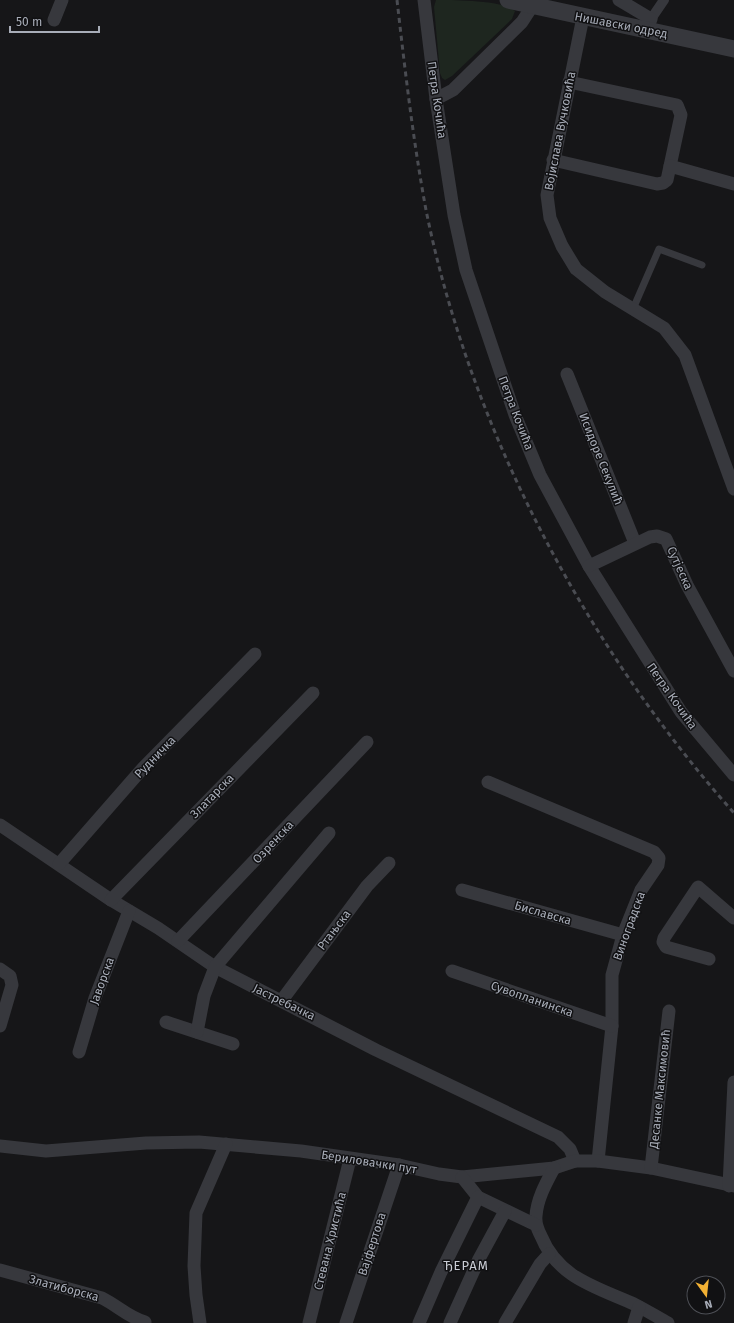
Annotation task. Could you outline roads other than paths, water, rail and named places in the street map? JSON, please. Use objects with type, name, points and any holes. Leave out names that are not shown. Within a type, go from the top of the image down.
[{"type":"street","points":[[54,20],[62,0]]},
{"type":"street","name":"Петра Кочића","points":[[424,0],[436,99],[454,215],[466,270],[515,415],[540,475],[589,566],[681,712],[734,775]]},
{"type":"street","name":"Нишавски одред","points":[[508,0],[582,17],[649,24],[734,49]]},
{"type":"street","points":[[619,0],[649,24],[664,0]]},
{"type":"street","points":[[436,99],[453,90],[522,22],[533,6]]},
{"type":"street","name":"Војислава Вучковића","points":[[582,17],[547,195],[550,218],[562,246],[576,269],[589,281],[664,328],[685,355],[734,489]]},
{"type":"street","points":[[553,160],[657,184],[663,183],[667,180],[681,115],[677,105],[569,82]]},
{"type":"street","points":[[670,166],[734,184]]},
{"type":"street","name":"Исидоре Секулић","points":[[567,374],[635,543]]},
{"type":"street","name":"Сутјеска","points":[[589,566],[635,543],[657,536],[668,541],[686,585],[734,671]]},
{"type":"street","name":"Рудничка","points":[[58,864],[143,768],[255,654]]},
{"type":"street","name":"Златарска","points":[[111,900],[314,693]]},
{"type":"street","name":"Озренска","points":[[178,941],[367,742]]},
{"type":"street","name":"Виноградска","points":[[488,782],[657,855],[659,858],[658,866],[641,890],[623,935],[612,975],[612,1026],[598,1161]]},
{"type":"street","name":"Јастребачка","points":[[1,830],[58,864],[111,900],[178,941],[215,967],[383,1053],[558,1137],[570,1149],[575,1161]]},
{"type":"street","points":[[197,1032],[204,996],[215,967],[329,833]]},
{"type":"street","name":"Ртањска","points":[[282,1000],[366,886],[389,863]]},
{"type":"street","points":[[709,959],[666,947],[663,942],[664,938],[698,887],[734,918]]},
{"type":"street","name":"Биславска","points":[[462,890],[623,935]]},
{"type":"street","name":"Јаворска","points":[[79,1052],[95,998],[129,911]]},
{"type":"street","points":[[0,969],[10,976],[12,985],[0,1026]]},
{"type":"street","name":"Сувопланинска","points":[[452,971],[612,1026]]},
{"type":"street","name":"Десанке Максимовић","points":[[651,1168],[669,1011]]},
{"type":"street","points":[[166,1022],[233,1044]]},
{"type":"street","points":[[732,1186],[734,1082]]},
{"type":"street","name":"Бериловачки пут","points":[[0,1146],[46,1151],[174,1142],[226,1144],[301,1151],[399,1165],[439,1174],[462,1177],[554,1168],[575,1161],[598,1161],[651,1168],[732,1186]]},
{"type":"street","points":[[200,1323],[194,1266],[196,1213],[226,1144]]},
{"type":"street","name":"Стевана Христића","points":[[309,1323],[350,1159]]},
{"type":"street","name":"Вајфертова","points":[[346,1323],[399,1165]]},
{"type":"street","points":[[554,1168],[538,1202],[536,1225],[549,1254],[565,1270],[590,1285],[640,1307],[668,1323]]},
{"type":"street","points":[[462,1177],[478,1197],[536,1225]]},
{"type":"street","points":[[419,1323],[441,1272],[478,1197]]},
{"type":"street","points":[[450,1323],[479,1259],[505,1211]]},
{"type":"street","points":[[505,1323],[540,1264],[549,1254]]},
{"type":"street","name":"Златиборска","points":[[0,1270],[102,1298],[112,1303],[131,1318],[145,1322]]},
{"type":"street","points":[[634,1323],[640,1307]]},
{"type":"lane","points":[[633,309],[659,250],[702,265]]},
{"type":"railway","points":[[397,0],[413,131],[426,210],[446,292],[472,373],[504,453],[541,531],[583,607],[630,679],[680,748],[734,813]]},
{"type":"district","name":"ЂЕРАМ","points":[[466,1265]]}]
